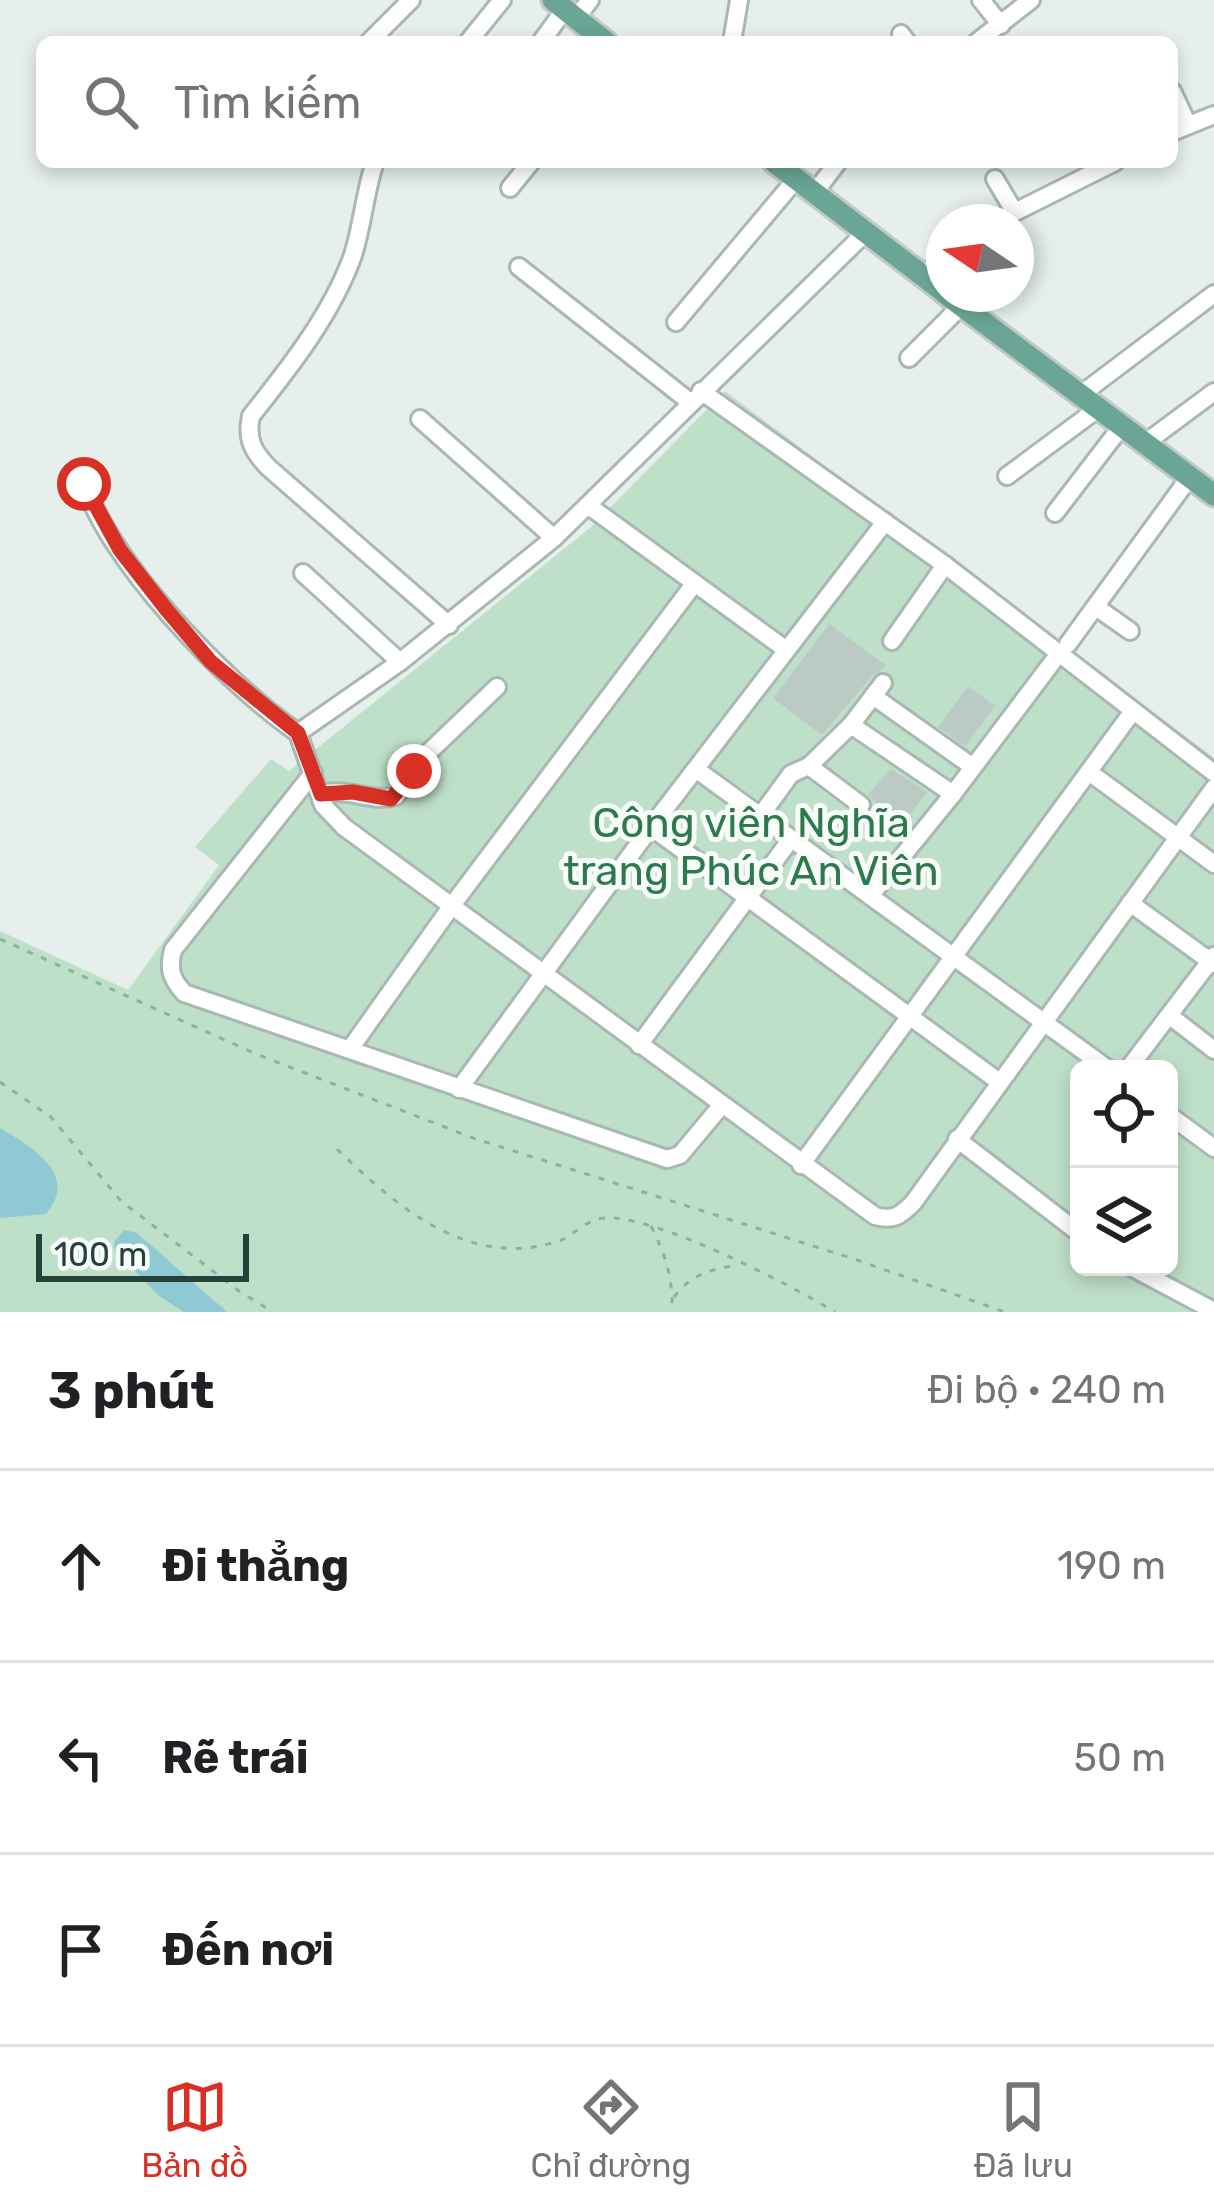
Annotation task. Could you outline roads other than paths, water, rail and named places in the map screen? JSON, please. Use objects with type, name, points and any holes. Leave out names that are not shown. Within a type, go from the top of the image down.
[{"type":"main road","points":[[571,7],[600,36]]},
{"type":"main road","points":[[782,168],[926,279]]},
{"type":"main road","points":[[970,312],[1214,495]]},
{"type":"street","points":[[375,36],[411,0]]},
{"type":"street","points":[[473,36],[502,0]]},
{"type":"street","points":[[733,36],[739,0]]},
{"type":"street","points":[[981,0],[1001,25]]},
{"type":"street","points":[[985,36],[1031,0]]},
{"type":"street","points":[[546,36],[571,7]]},
{"type":"street","points":[[1180,129],[1214,115]]},
{"type":"street","points":[[374,168],[368,204],[345,274],[321,320],[251,416],[251,448],[449,625]]},
{"type":"street","points":[[510,188],[526,168]]},
{"type":"street","points":[[676,322],[806,185],[830,168]]},
{"type":"street","points":[[1028,204],[1103,168]]},
{"type":"street","points":[[995,179],[1010,204]]},
{"type":"street","points":[[298,733],[449,625],[554,538],[866,232]]},
{"type":"street","points":[[519,267],[696,397],[885,522],[1062,650],[1214,773]]},
{"type":"street","points":[[922,276],[926,273]]},
{"type":"street","points":[[1007,476],[1214,294]]},
{"type":"street","points":[[909,358],[941,312]]},
{"type":"street","points":[[1144,444],[1214,392]]},
{"type":"street","points":[[420,419],[554,538]]},
{"type":"street","points":[[1055,513],[1121,427]]},
{"type":"street","points":[[82,473],[107,530],[166,609],[211,662],[298,733],[328,813],[875,1216],[895,1218],[913,1203],[1214,788]]},
{"type":"street","points":[[870,896],[1084,623],[1190,478]]},
{"type":"street","points":[[589,506],[785,650]]},
{"type":"street","points":[[460,1089],[651,827],[885,522]]},
{"type":"street","points":[[892,640],[945,565]]},
{"type":"street","points":[[303,573],[400,662]]},
{"type":"street","points":[[350,1049],[694,584]]},
{"type":"street","points":[[1096,607],[1130,631]]},
{"type":"street","points":[[321,794],[344,791],[385,799],[396,796],[429,752],[497,687]]},
{"type":"street","points":[[761,815],[791,775],[809,766],[851,725],[878,689],[973,767]]},
{"type":"street","points":[[801,1165],[1133,711]]},
{"type":"street","points":[[851,725],[953,794]]},
{"type":"street","points":[[809,766],[861,805]]},
{"type":"street","points":[[697,770],[1096,1060]]},
{"type":"street","points":[[313,772],[173,950],[172,980],[184,992],[667,1160],[680,1155],[721,1106]]},
{"type":"street","points":[[1089,772],[1214,865]]},
{"type":"street","points":[[651,827],[998,1082]]},
{"type":"street","points":[[640,1045],[791,839]]},
{"type":"street","points":[[1130,904],[1213,961],[1136,1060]]},
{"type":"street","points":[[1170,1016],[1214,1050]]},
{"type":"street","points":[[1178,1121],[1214,1148]]},
{"type":"street","points":[[957,1139],[1070,1226]]},
{"type":"street","points":[[1147,1276],[1214,1311]]},
{"type":"water","points":[[0,1128],[38,1153],[55,1175],[55,1200],[46,1214],[0,1218]]},
{"type":"water","points":[[124,1230],[137,1233],[227,1312],[184,1312],[159,1296],[115,1250],[114,1242]]},
{"type":"park label","name":"Công viên Nghĩa trang Phúc An Viên","points":[[751,847]]}]
